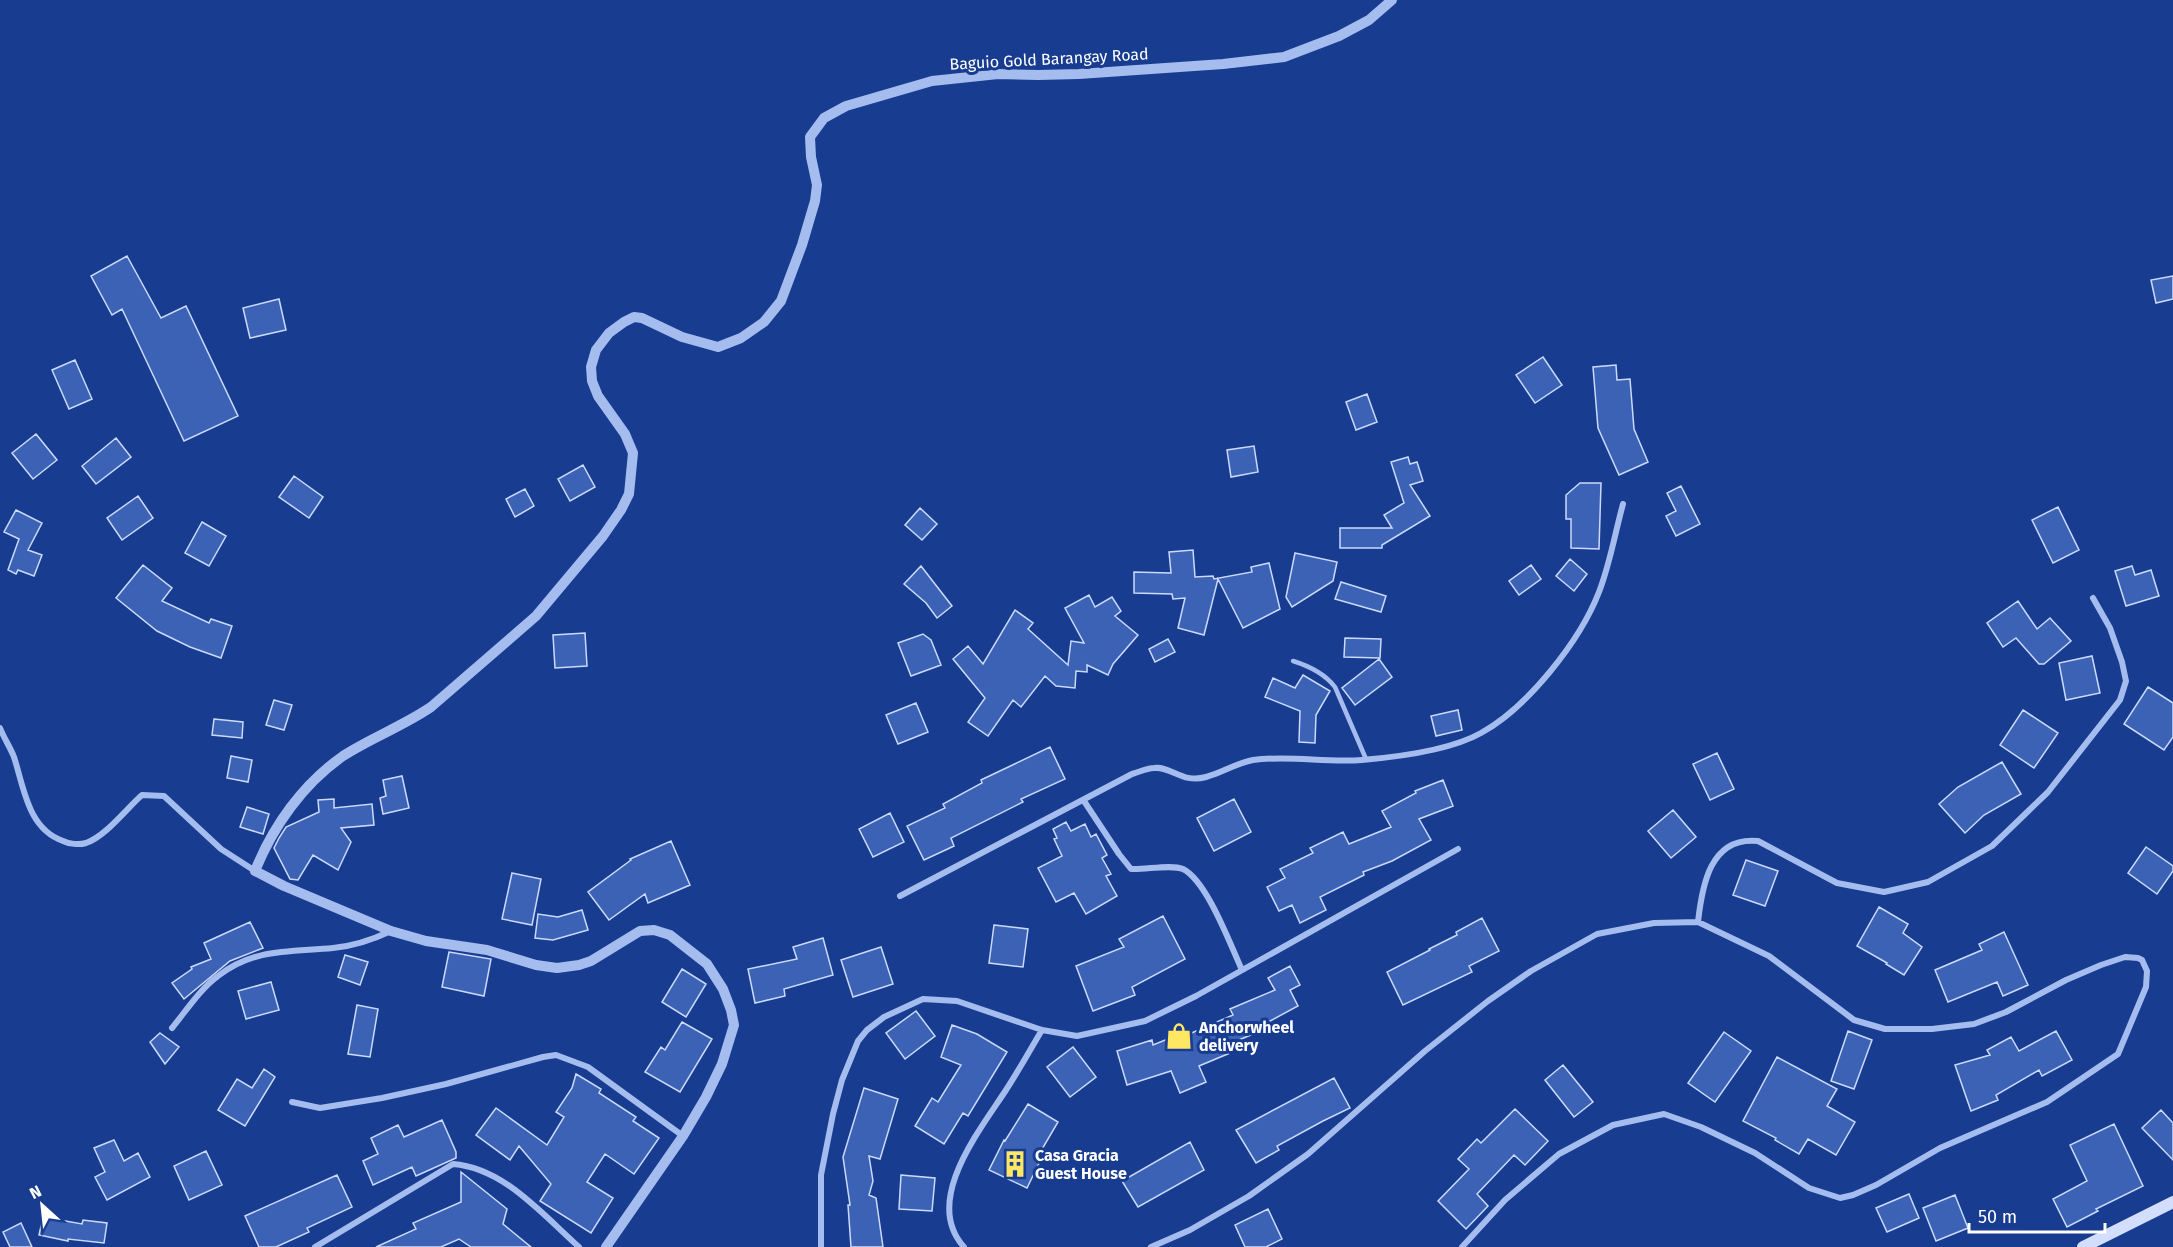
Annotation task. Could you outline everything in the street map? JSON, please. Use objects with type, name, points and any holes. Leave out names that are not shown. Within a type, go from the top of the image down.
[{"type":"main road","points":[[2083,1247],[2173,1202]]},
{"type":"street","name":"Baguio Gold Barangay Road","points":[[255,871],[272,835],[291,805],[343,756],[431,707],[504,645],[558,592],[621,510],[629,494],[633,453],[625,434],[598,396],[592,381],[591,367],[596,350],[609,333],[634,317],[642,318],[682,337],[718,347],[741,338],[764,322],[781,301],[802,245],[815,201],[817,185],[811,158],[810,137],[824,118],[846,106],[932,81],[998,74],[1079,74],[1223,64],[1284,57],[1339,36],[1369,20],[1392,0]]},
{"type":"street","points":[[900,896],[1132,774],[1154,768],[1164,769],[1190,779],[1205,778],[1252,760],[1273,758],[1321,761],[1366,759],[1395,756],[1462,742],[1497,723],[1521,703],[1556,664],[1582,627],[1599,591],[1623,504]]},
{"type":"street","points":[[1698,922],[1701,892],[1712,864],[1724,850],[1745,840],[1758,841],[1837,883],[1884,892],[1928,882],[1992,846],[2048,792],[2120,700],[2126,681],[2122,662],[2110,628],[2093,598]]},
{"type":"street","points":[[0,728],[13,754],[32,813],[43,831],[68,843],[85,843],[105,831],[142,795],[164,796],[221,849],[255,871],[284,886],[391,931],[426,941],[487,950],[536,966],[557,968],[591,961],[639,931],[654,930],[670,935],[707,964],[723,989],[734,1025],[722,1064],[684,1136],[606,1247]]},
{"type":"street","points":[[1084,801],[1119,855],[1131,868],[1182,868],[1197,880],[1242,970]]},
{"type":"street","points":[[821,1247],[821,1175],[833,1114],[858,1041],[867,1030],[884,1017],[924,999],[957,1001],[1042,1030],[1077,1036],[1145,1021],[1196,996],[1458,849]]},
{"type":"street","points":[[1151,1247],[1190,1230],[1249,1196],[1308,1154],[1425,1051],[1531,971],[1597,934],[1654,923],[1698,922],[1769,956],[1854,1020],[1885,1029],[1932,1029],[1974,1024],[2006,1012],[2066,980],[2102,965],[2125,957],[2142,960],[2148,975],[2146,987],[2118,1054],[2047,1102],[1940,1148],[1876,1185],[1853,1195],[1840,1198],[1809,1188],[1755,1153],[1701,1126],[1664,1114],[1612,1125],[1559,1154],[1505,1200],[1462,1247]]},
{"type":"street","points":[[172,1029],[216,976],[241,962],[265,953],[358,944],[391,931]]},
{"type":"street","points":[[964,1247],[955,1237],[949,1209],[954,1180],[968,1148],[1042,1030]]},
{"type":"street","points":[[292,1102],[320,1108],[382,1098],[446,1084],[543,1057],[556,1056],[588,1067],[684,1136]]},
{"type":"street","points":[[315,1247],[453,1164],[469,1166],[492,1174],[524,1198],[579,1247]]},
{"type":"lane","points":[[1293,661],[1308,666],[1329,680],[1335,687],[1366,759]]},
{"type":"building","points":[[127,256],[161,318],[186,306],[238,416],[184,441],[122,309],[112,315],[91,276]]},
{"type":"building","points":[[2173,276],[2173,299],[2156,303],[2151,280]]},
{"type":"building","points":[[279,299],[286,330],[250,338],[243,308]]},
{"type":"building","points":[[1543,357],[1562,385],[1535,403],[1516,375]]},
{"type":"building","points":[[75,360],[92,399],[69,409],[52,370]]},
{"type":"building","points":[[1616,365],[1617,380],[1630,379],[1634,429],[1648,462],[1619,475],[1598,428],[1593,367]]},
{"type":"building","points":[[1367,394],[1377,422],[1356,430],[1346,402]]},
{"type":"building","points":[[36,434],[57,460],[33,479],[12,453]]},
{"type":"building","points":[[116,438],[131,457],[96,484],[82,466]]},
{"type":"building","points":[[1254,446],[1258,472],[1231,477],[1227,450]]},
{"type":"building","points":[[1408,457],[1410,464],[1417,462],[1423,481],[1410,485],[1430,516],[1382,545],[1382,548],[1340,548],[1340,528],[1392,528],[1384,515],[1404,503],[1391,462]]},
{"type":"building","points":[[583,465],[595,487],[570,501],[558,479]]},
{"type":"building","points":[[294,476],[323,497],[309,518],[279,497]]},
{"type":"building","points":[[1580,483],[1601,483],[1599,549],[1571,548],[1571,519],[1566,519],[1566,495]]},
{"type":"building","points":[[1681,486],[1700,524],[1676,536],[1666,516],[1676,511],[1667,493]]},
{"type":"building","points":[[525,489],[534,506],[515,517],[506,499]]},
{"type":"building","points":[[138,496],[153,518],[122,540],[107,518]]},
{"type":"building","points":[[2058,507],[2079,550],[2053,563],[2032,520]]},
{"type":"building","points":[[920,508],[937,524],[922,540],[905,525]]},
{"type":"building","points":[[16,510],[42,523],[28,550],[42,555],[34,576],[18,570],[16,574],[8,570],[19,539],[4,532]]},
{"type":"building","points":[[202,522],[226,536],[209,566],[185,553]]},
{"type":"building","points":[[1193,550],[1195,577],[1213,576],[1214,579],[1252,572],[1251,567],[1269,563],[1280,609],[1243,628],[1218,579],[1204,635],[1178,628],[1185,598],[1173,599],[1172,594],[1134,593],[1134,572],[1171,573],[1169,552]]},
{"type":"building","points":[[1295,553],[1337,562],[1333,581],[1292,607],[1286,597]]},
{"type":"building","points":[[1570,559],[1587,574],[1574,591],[1556,576]]},
{"type":"building","points":[[143,565],[172,588],[162,601],[209,623],[211,619],[232,626],[221,658],[190,647],[157,631],[116,598]]},
{"type":"building","points":[[1531,565],[1541,579],[1519,595],[1509,581]]},
{"type":"building","points":[[921,566],[952,606],[937,618],[926,603],[904,584]]},
{"type":"building","points":[[2132,566],[2135,575],[2151,570],[2159,596],[2126,606],[2115,571]]},
{"type":"building","points":[[1341,582],[1386,596],[1381,612],[1335,599]]},
{"type":"building","points":[[1089,595],[1095,607],[1112,597],[1121,611],[1115,616],[1138,635],[1113,664],[1108,675],[1087,665],[1087,672],[1076,671],[1075,688],[1056,686],[1045,676],[1021,707],[1013,700],[988,736],[968,722],[985,698],[953,659],[968,646],[983,664],[1015,610],[1033,623],[1028,629],[1068,665],[1071,641],[1084,643],[1065,608]]},
{"type":"building","points":[[2018,601],[2037,629],[2050,618],[2071,641],[2044,664],[2039,664],[2016,638],[2003,647],[1987,623]]},
{"type":"building","points":[[585,633],[587,666],[555,668],[553,635]]},
{"type":"building","points":[[923,634],[931,640],[941,665],[911,676],[898,643]]},
{"type":"building","points":[[1345,638],[1381,639],[1380,658],[1344,657]]},
{"type":"building","points":[[1168,639],[1175,652],[1155,662],[1149,649]]},
{"type":"building","points":[[2092,656],[2100,693],[2066,700],[2059,663]]},
{"type":"building","points":[[1379,659],[1392,677],[1355,705],[1342,688]]},
{"type":"building","points":[[1303,675],[1330,691],[1316,715],[1315,743],[1299,742],[1300,711],[1265,697],[1273,678],[1295,688]]},
{"type":"building","points":[[2148,687],[2173,703],[2173,737],[2164,750],[2124,724]]},
{"type":"building","points":[[274,700],[292,705],[284,730],[266,725]]},
{"type":"building","points":[[916,703],[928,732],[898,744],[886,715]]},
{"type":"building","points":[[1458,710],[1462,730],[1436,736],[1431,716]]},
{"type":"building","points":[[2023,710],[2058,733],[2034,768],[2000,745]]},
{"type":"building","points":[[214,719],[243,722],[242,738],[212,735]]},
{"type":"building","points":[[1050,747],[1065,779],[1021,799],[1023,802],[951,838],[954,846],[924,860],[907,826],[945,808],[943,804],[982,783],[981,780]]},
{"type":"building","points":[[1717,753],[1734,789],[1710,800],[1693,764]]},
{"type":"building","points":[[231,756],[252,760],[248,782],[227,778]]},
{"type":"building","points":[[2002,762],[2021,794],[1984,815],[1965,833],[1939,804],[1958,787]]},
{"type":"building","points":[[402,776],[409,808],[383,814],[380,798],[386,796],[383,780]]},
{"type":"building","points":[[1443,780],[1453,806],[1419,819],[1431,840],[1392,861],[1363,872],[1364,875],[1320,897],[1326,910],[1300,923],[1292,905],[1279,911],[1267,887],[1285,878],[1280,869],[1313,853],[1310,848],[1343,832],[1349,844],[1391,827],[1382,811],[1416,793],[1415,791]]},
{"type":"building","points":[[334,799],[334,808],[372,804],[374,825],[341,828],[351,842],[338,870],[313,855],[298,880],[290,879],[274,848],[279,838],[286,827],[319,812],[318,800]]},
{"type":"building","points":[[1234,799],[1251,832],[1214,851],[1197,818]]},
{"type":"building","points":[[247,807],[269,814],[263,834],[240,827]]},
{"type":"building","points":[[1673,810],[1696,837],[1671,858],[1648,831]]},
{"type":"building","points":[[890,813],[904,842],[873,857],[859,829]]},
{"type":"building","points":[[1066,822],[1071,831],[1085,824],[1091,837],[1096,834],[1107,855],[1102,858],[1111,874],[1106,876],[1117,896],[1086,914],[1074,893],[1056,902],[1038,868],[1062,856],[1054,839],[1057,838],[1053,829]]},
{"type":"building","points":[[671,841],[690,885],[648,903],[645,894],[609,920],[588,892],[630,859]]},
{"type":"building","points":[[2146,847],[2173,866],[2173,871],[2157,894],[2128,873]]},
{"type":"building","points":[[1746,860],[1778,871],[1765,906],[1733,895]]},
{"type":"building","points":[[512,873],[541,879],[532,925],[502,919]]},
{"type":"building","points":[[1879,907],[1908,924],[1903,933],[1922,947],[1904,975],[1857,946]]},
{"type":"building","points":[[582,910],[588,930],[553,940],[535,938],[538,914],[558,917]]},
{"type":"building","points":[[1163,916],[1185,959],[1132,987],[1135,995],[1093,1011],[1076,966],[1124,947],[1119,939]]},
{"type":"building","points":[[1482,918],[1499,951],[1469,966],[1472,972],[1403,1005],[1387,972],[1457,935],[1456,932]]},
{"type":"building","points":[[250,922],[263,948],[230,961],[184,999],[172,983],[192,969],[191,967],[211,959],[204,943]]},
{"type":"building","points":[[994,925],[1028,929],[1023,967],[989,963]]},
{"type":"building","points":[[2004,932],[2028,985],[2003,996],[1997,982],[1948,1002],[1935,970],[1982,950],[1979,944]]},
{"type":"building","points":[[823,938],[833,975],[784,989],[785,996],[755,1003],[748,969],[797,959],[793,947]]},
{"type":"building","points":[[881,947],[893,984],[853,997],[841,960]]},
{"type":"building","points":[[449,952],[491,959],[484,996],[442,987]]},
{"type":"building","points":[[345,955],[368,962],[360,985],[338,977]]},
{"type":"building","points":[[1290,966],[1300,985],[1290,990],[1298,1006],[1270,1021],[1272,1026],[1239,1040],[1242,1048],[1199,1066],[1206,1082],[1180,1093],[1171,1071],[1127,1085],[1117,1051],[1152,1040],[1153,1045],[1185,1032],[1187,1035],[1233,1015],[1230,1009],[1275,990],[1268,978]]},
{"type":"building","points":[[682,969],[706,984],[686,1017],[662,1002]]},
{"type":"building","points":[[271,982],[279,1010],[246,1019],[238,991]]},
{"type":"building","points":[[357,1005],[378,1009],[370,1057],[348,1054]]},
{"type":"building","points":[[916,1011],[935,1036],[905,1059],[886,1033]]},
{"type":"building","points":[[682,1022],[712,1039],[680,1092],[645,1072],[661,1047],[665,1050]]},
{"type":"building","points":[[952,1025],[977,1034],[1007,1052],[968,1116],[963,1113],[944,1144],[915,1126],[932,1098],[938,1102],[961,1065],[941,1057]]},
{"type":"building","points":[[1848,1031],[1872,1040],[1854,1089],[1831,1081]]},
{"type":"building","points":[[2056,1031],[2072,1060],[2042,1076],[2039,1070],[1996,1095],[1998,1100],[1971,1111],[1955,1065],[1990,1055],[1987,1050],[2011,1037],[2019,1051]]},
{"type":"building","points":[[1724,1032],[1751,1051],[1715,1102],[1688,1083]]},
{"type":"building","points":[[160,1033],[179,1047],[165,1064],[150,1042]]},
{"type":"building","points":[[1073,1047],[1096,1077],[1070,1097],[1047,1067]]},
{"type":"building","points":[[1777,1057],[1837,1089],[1827,1106],[1855,1122],[1836,1155],[1808,1139],[1799,1154],[1775,1140],[1776,1138],[1743,1121]]},
{"type":"building","points":[[1563,1065],[1593,1102],[1574,1117],[1545,1080]]},
{"type":"building","points":[[264,1069],[275,1077],[245,1126],[218,1110],[237,1079],[252,1088]]},
{"type":"building","points":[[576,1074],[601,1089],[599,1093],[636,1117],[633,1121],[659,1138],[634,1174],[605,1154],[587,1182],[613,1198],[591,1233],[540,1201],[551,1184],[519,1146],[510,1160],[476,1135],[496,1108],[547,1145],[564,1117],[556,1112],[572,1088]]},
{"type":"building","points":[[1334,1078],[1350,1108],[1277,1146],[1279,1150],[1256,1163],[1236,1130]]},
{"type":"building","points":[[864,1088],[898,1099],[880,1159],[869,1156],[873,1181],[869,1195],[876,1198],[883,1247],[851,1247],[848,1205],[850,1205],[843,1157]]},
{"type":"building","points":[[1028,1104],[1058,1122],[1038,1156],[1042,1157],[1027,1188],[989,1170],[1004,1140]]},
{"type":"building","points":[[1515,1109],[1548,1141],[1525,1165],[1514,1155],[1477,1194],[1488,1206],[1466,1229],[1438,1201],[1469,1169],[1458,1159],[1477,1139],[1481,1143]]},
{"type":"building","points":[[2161,1110],[2173,1123],[2173,1160],[2142,1128]]},
{"type":"building","points":[[442,1120],[456,1152],[456,1158],[416,1176],[412,1167],[373,1185],[363,1161],[378,1154],[371,1138],[398,1125],[404,1137]]},
{"type":"building","points":[[2114,1124],[2143,1186],[2096,1209],[2098,1211],[2067,1227],[2053,1199],[2087,1181],[2070,1145]]},
{"type":"building","points":[[114,1140],[124,1161],[138,1153],[150,1177],[107,1200],[95,1177],[105,1172],[94,1148]]},
{"type":"building","points":[[1190,1142],[1204,1170],[1138,1207],[1122,1181]]},
{"type":"building","points":[[206,1151],[222,1185],[189,1200],[174,1166]]},
{"type":"building","points":[[461,1172],[507,1209],[503,1224],[531,1247],[471,1247],[459,1239],[441,1247],[376,1247],[416,1229],[413,1223],[461,1202]]},
{"type":"building","points":[[337,1175],[352,1207],[307,1228],[309,1232],[276,1247],[259,1247],[245,1216]]},
{"type":"building","points":[[901,1175],[935,1178],[932,1211],[899,1209]]},
{"type":"building","points":[[1909,1194],[1919,1218],[1887,1232],[1876,1208]]},
{"type":"building","points":[[1955,1195],[1968,1228],[1936,1241],[1923,1208]]},
{"type":"building","points":[[1268,1209],[1282,1239],[1266,1247],[1245,1247],[1235,1225]]},
{"type":"building","points":[[43,1217],[82,1224],[83,1220],[107,1223],[104,1243],[68,1239],[68,1241],[39,1235]]},
{"type":"building","points":[[21,1223],[32,1247],[10,1247],[3,1232]]},
{"type":"place","name":"Anchorwheel delivery","points":[[1179,1036]]},
{"type":"place","name":"Casa Gracia Guest House","points":[[1015,1164]]}]
